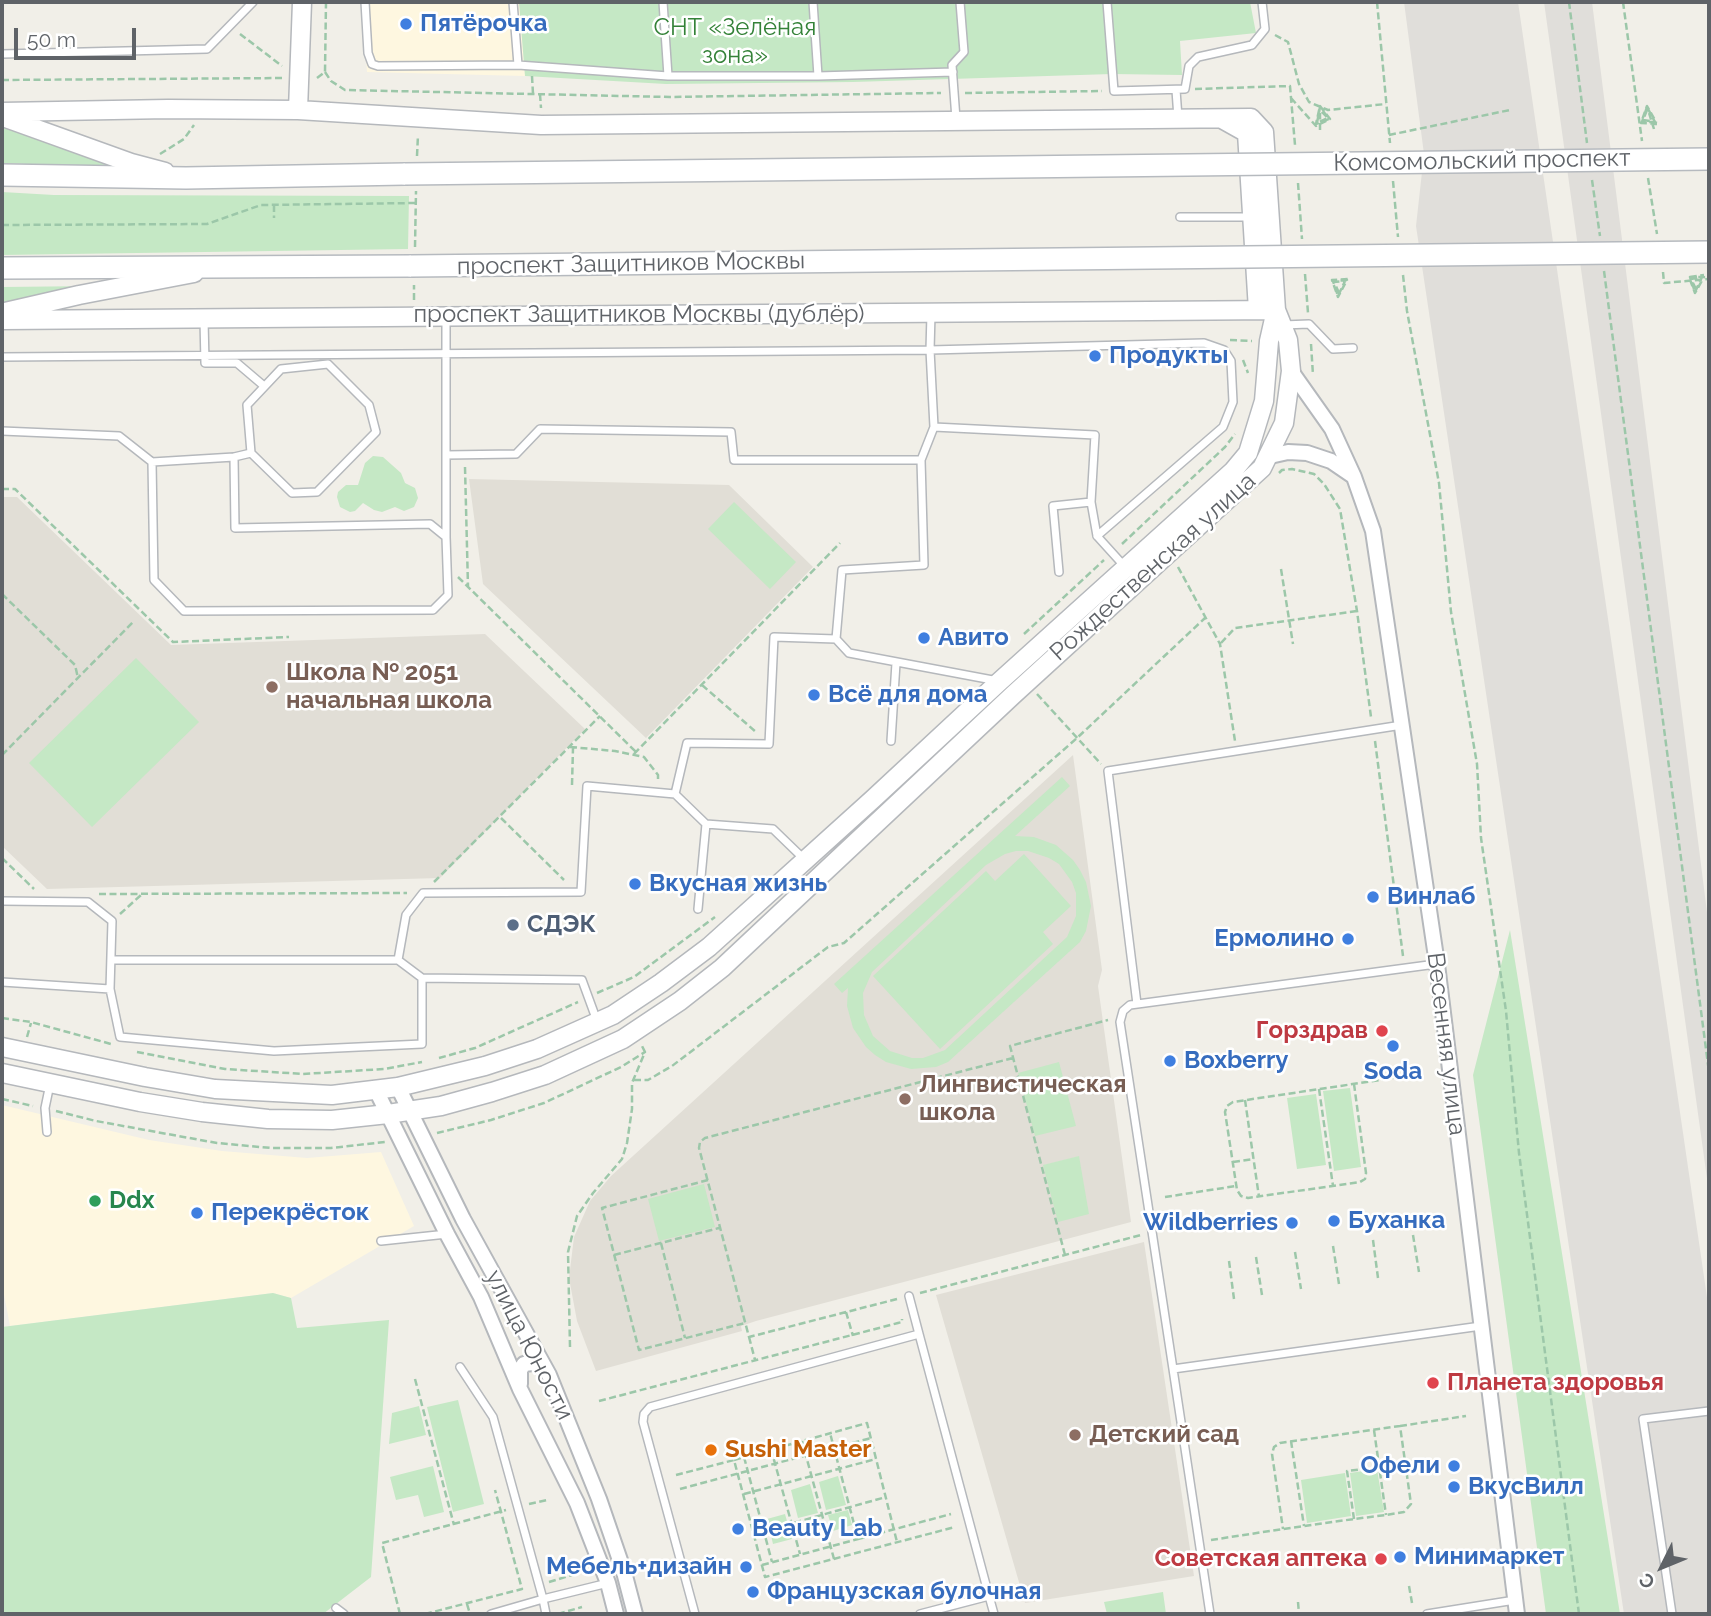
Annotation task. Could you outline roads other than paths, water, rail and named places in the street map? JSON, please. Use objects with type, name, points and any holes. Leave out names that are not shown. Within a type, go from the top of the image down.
[{"type":"main road","name":"Комсомольский проспект","points":[[186,178],[1709,159]]},
{"type":"main road","points":[[2,175],[186,178]]},
{"type":"main road","name":"проспект Защитников Москвы","points":[[2,268],[413,267],[1261,257],[1705,260]]},
{"type":"street","points":[[298,110],[302,2]]},
{"type":"street","points":[[2,114],[168,109],[298,110],[541,125],[1251,118],[1264,132],[1272,317]]},
{"type":"street","points":[[2,114],[131,163],[186,178]]},
{"type":"street","points":[[1222,118],[1247,133],[1252,216],[1272,317]]},
{"type":"street","points":[[2,313],[79,295],[226,267]]},
{"type":"street","name":"проспект Защитников Москвы (дублёр)","points":[[2,320],[931,314],[1272,317]]},
{"type":"street","name":"Рождественская улица","points":[[2,1073],[202,1112],[268,1119],[332,1119],[441,1106],[545,1075],[623,1039],[680,1001],[722,968],[1013,695],[1262,468],[1284,423],[1291,371],[1287,340],[1272,317]]},
{"type":"street","name":"Рождественская улица","points":[[2,1047],[215,1089],[332,1095],[398,1087],[485,1066],[537,1049],[623,1009],[709,947],[1233,471],[1248,453],[1264,401],[1272,317]]},
{"type":"street","name":"Весенняя улица","points":[[1291,371],[1323,415],[1354,477],[1373,531],[1437,964],[1516,1607]]},
{"type":"street","points":[[1270,456],[1288,452],[1307,453],[1331,461],[1354,477]]},
{"type":"street","name":"улица Юности","points":[[398,1087],[463,1219],[549,1375],[599,1499],[635,1614]]},
{"type":"street","name":"улица Юности","points":[[376,1090],[481,1297],[520,1389],[577,1503],[608,1583],[616,1614]]},
{"type":"street","points":[[520,1389],[520,1370],[524,1364],[542,1366],[549,1375]]},
{"type":"lane","points":[[2,54],[207,49],[253,2]]},
{"type":"lane","points":[[365,2],[368,53],[372,64],[379,66],[518,65],[668,76],[818,76],[953,72]]},
{"type":"lane","points":[[513,2],[518,65]]},
{"type":"lane","points":[[663,2],[668,76]]},
{"type":"lane","points":[[813,2],[818,76]]},
{"type":"lane","points":[[956,121],[952,65],[964,52],[960,2]]},
{"type":"lane","points":[[1107,2],[1114,91],[1185,89],[1189,65],[1198,57],[1252,44],[1265,29],[1262,2]]},
{"type":"lane","points":[[1176,90],[1178,119]]},
{"type":"lane","points":[[1181,217],[1252,216]]},
{"type":"lane","points":[[836,639],[842,570],[923,565],[921,460],[933,427],[931,314]]},
{"type":"lane","points":[[152,462],[154,580],[184,611],[433,610],[448,595],[446,316]]},
{"type":"lane","points":[[1272,317],[1309,324],[1334,349],[1353,348]]},
{"type":"lane","points":[[204,318],[205,363],[237,363],[264,386]]},
{"type":"lane","points":[[2,357],[930,350],[1204,343],[1224,350],[1231,361],[1233,402],[1223,427],[1097,536]]},
{"type":"lane","points":[[328,364],[369,405],[376,432],[317,492],[292,493],[251,453],[247,405],[281,369],[328,364]]},
{"type":"lane","points":[[933,427],[1095,435],[1091,502],[1097,536],[1126,568]]},
{"type":"lane","points":[[446,455],[516,454],[540,429],[731,432],[734,460],[921,460]]},
{"type":"lane","points":[[2,431],[119,436],[152,462],[234,457],[251,453]]},
{"type":"lane","points":[[234,457],[235,528],[430,524],[446,537]]},
{"type":"lane","points":[[1059,572],[1053,506],[1091,502]]},
{"type":"lane","points":[[675,794],[687,743],[769,744],[774,637],[836,639],[849,653],[999,682]]},
{"type":"lane","points":[[891,741],[896,663]]},
{"type":"lane","points":[[1137,1004],[1108,771],[1402,724]]},
{"type":"lane","points":[[398,960],[406,915],[423,893],[581,892],[587,786],[675,794],[706,824],[773,829],[805,861]]},
{"type":"lane","points":[[698,909],[706,824]]},
{"type":"lane","points":[[2,901],[88,902],[112,921],[110,989],[120,1037],[274,1051],[422,1044],[422,978]]},
{"type":"lane","points":[[111,960],[398,960],[422,978],[582,980],[597,1022]]},
{"type":"lane","points":[[1210,1614],[1120,1022],[1123,1011],[1130,1005],[1437,964]]},
{"type":"lane","points":[[2,982],[110,989]]},
{"type":"lane","points":[[47,1132],[45,1108],[51,1083]]},
{"type":"lane","points":[[381,1241],[447,1234]]},
{"type":"lane","points":[[909,1296],[994,1614]]},
{"type":"lane","points":[[1172,1369],[1481,1326]]},
{"type":"lane","points":[[695,1614],[643,1422],[644,1414],[650,1407],[919,1334]]},
{"type":"lane","points":[[460,1367],[492,1417],[546,1614]]},
{"type":"lane","points":[[1672,1614],[1643,1419],[1709,1411]]},
{"type":"lane","points":[[491,1614],[608,1583]]},
{"type":"lane","points":[[920,1614],[989,1596]]},
{"type":"lane","points":[[1427,1614],[1516,1607]]},
{"type":"lane","points":[[336,1608],[344,1614]]},
{"type":"place","name":"Пятёрочка","points":[[406,24]]},
{"type":"place","name":"Продукты","points":[[1095,356]]},
{"type":"place","name":"Авито","points":[[924,638]]},
{"type":"place","name":"Школа № 2051 начальная школа","points":[[272,687]]},
{"type":"place","name":"Всё для дома","points":[[814,695]]},
{"type":"place","name":"Вкусная жизнь","points":[[635,884]]},
{"type":"place","name":"Винлаб","points":[[1373,897]]},
{"type":"place","name":"СДЭК","points":[[513,925]]},
{"type":"place","name":"Ермолино","points":[[1348,939]]},
{"type":"place","name":"Горздрав","points":[[1382,1031]]},
{"type":"place","name":"Soda","points":[[1393,1046]]},
{"type":"place","name":"Boxberry","points":[[1170,1061]]},
{"type":"place","name":"Лингвистическая школа","points":[[905,1099]]},
{"type":"place","name":"Ddx","points":[[95,1201]]},
{"type":"place","name":"Перекрёсток","points":[[197,1213]]},
{"type":"place","name":"Буханка","points":[[1334,1221]]},
{"type":"place","name":"Wildberries","points":[[1292,1223]]},
{"type":"place","name":"Планета здоровья","points":[[1433,1383]]},
{"type":"place","name":"Детский сад","points":[[1075,1435]]},
{"type":"place","name":"Sushi Master","points":[[711,1450]]},
{"type":"place","name":"Офели","points":[[1454,1466]]},
{"type":"place","name":"ВкусВилл","points":[[1454,1487]]},
{"type":"place","name":"Beauty Lab","points":[[738,1529]]},
{"type":"place","name":"Минимаркет","points":[[1400,1557]]},
{"type":"place","name":"Советская аптека","points":[[1381,1559]]},
{"type":"place","name":"Мебель+дизайн","points":[[746,1567]]},
{"type":"place","name":"Французская булочная","points":[[753,1592]]},
{"type":"park label","name":"СНТ «Зелёная зона»","points":[[735,42]]}]
